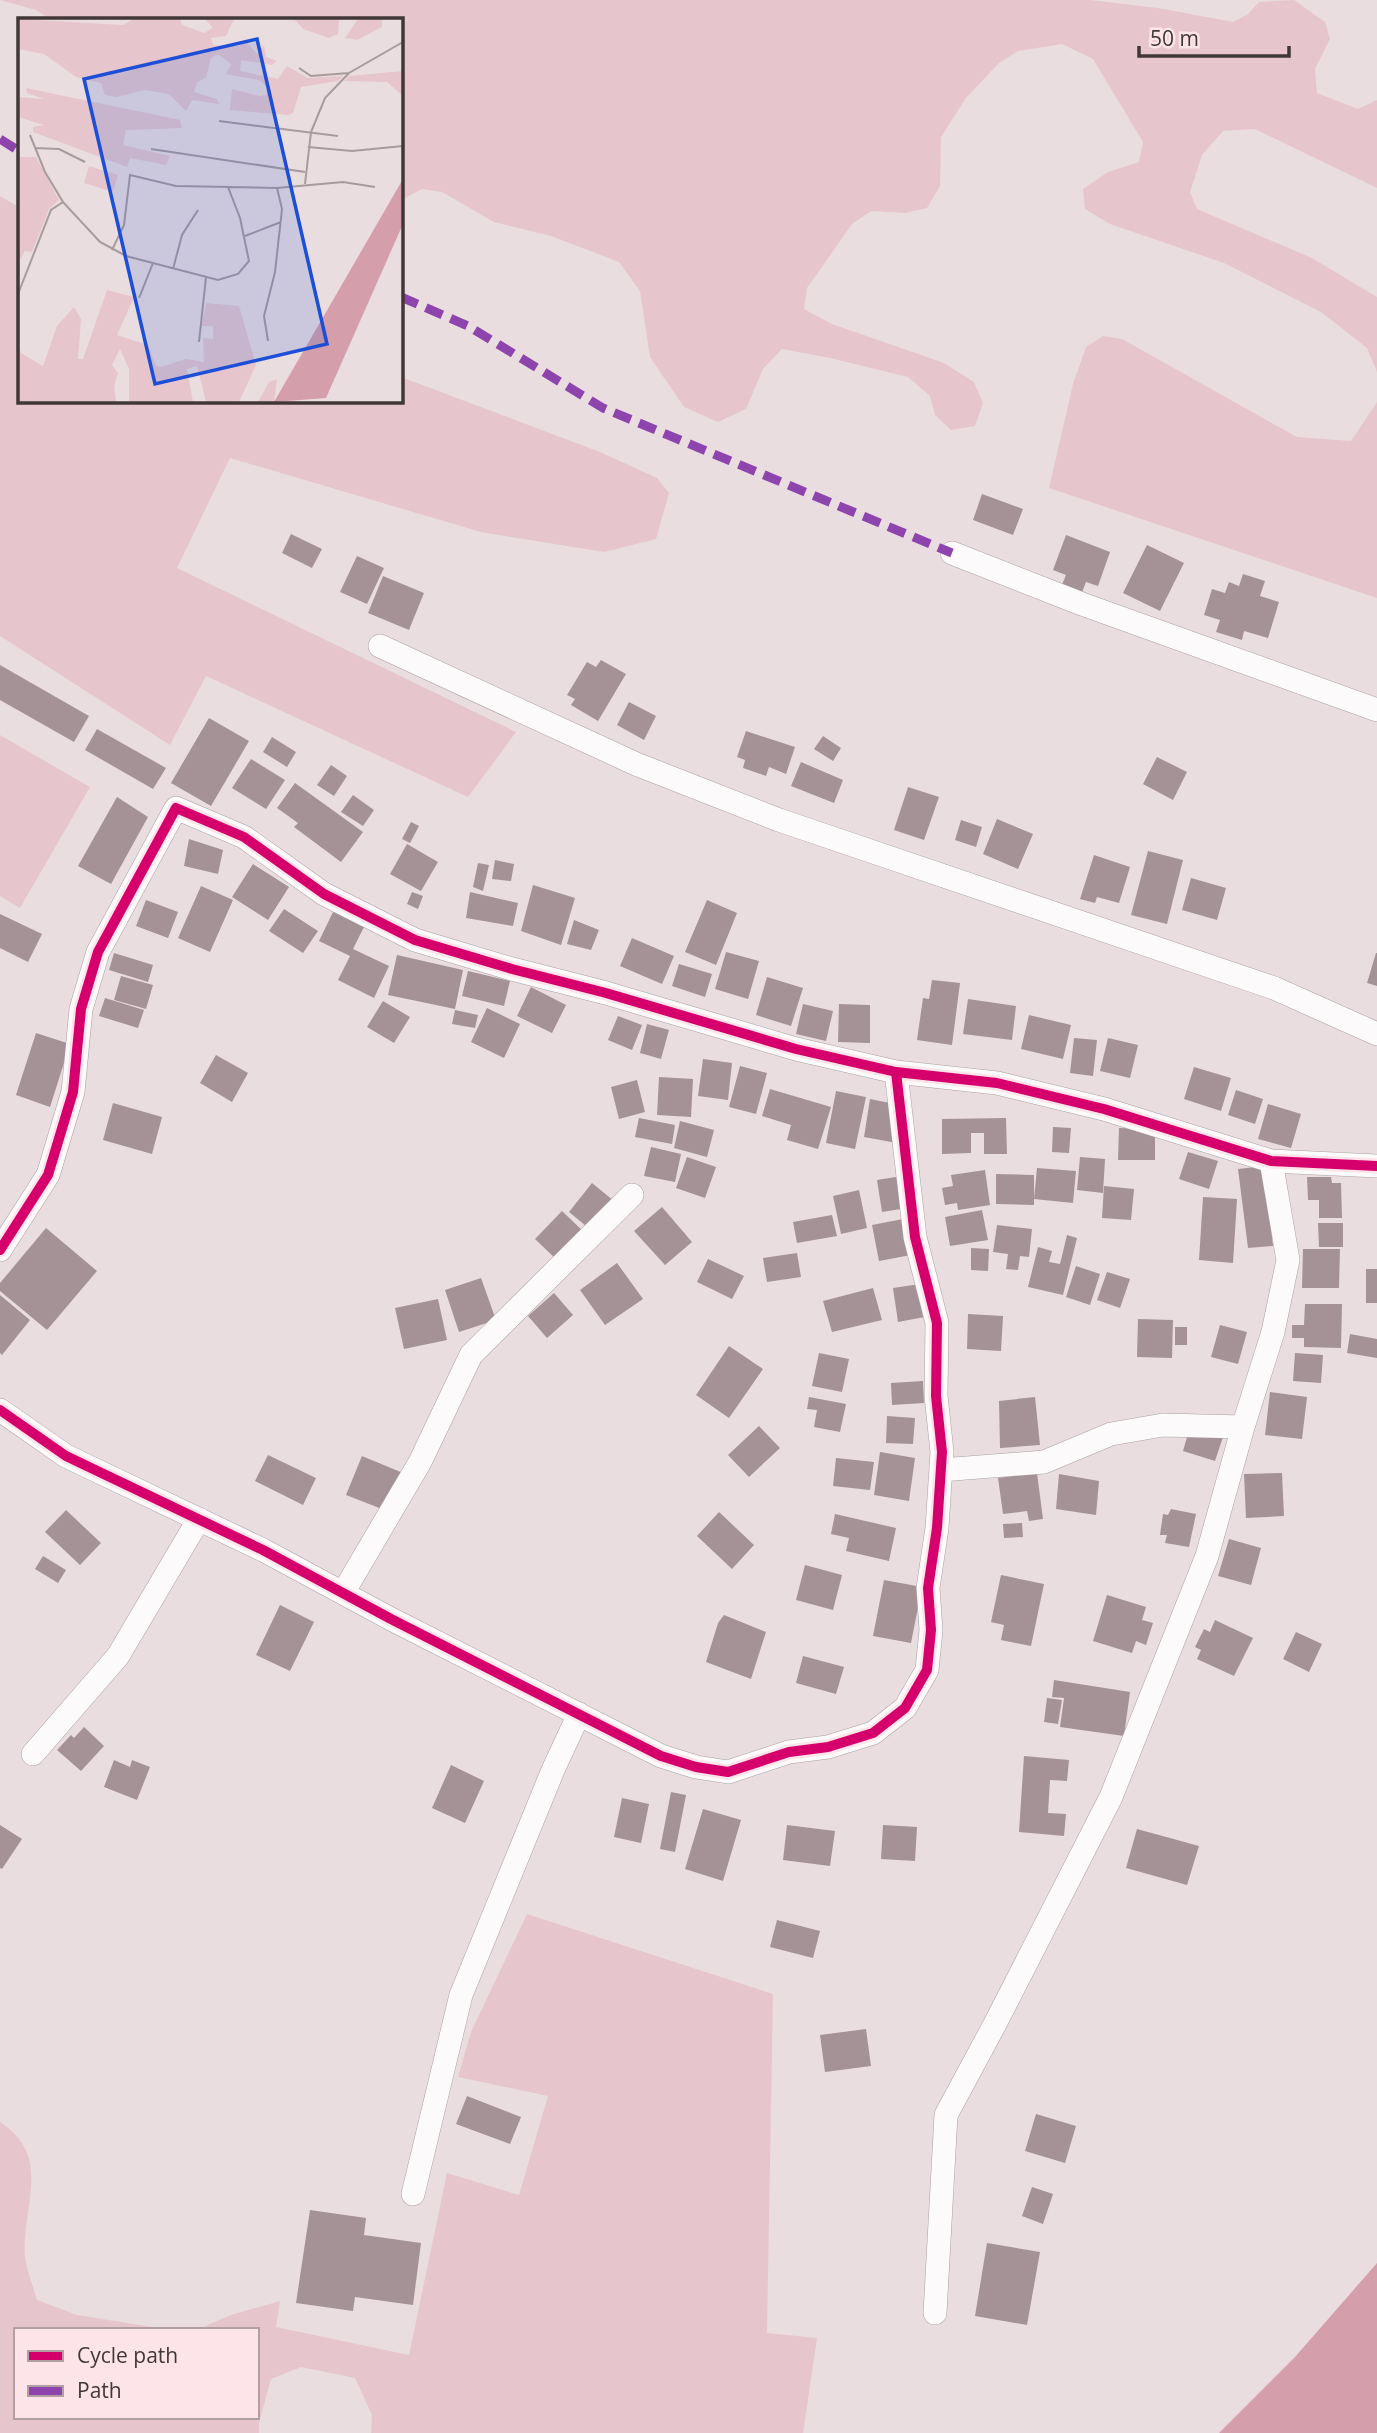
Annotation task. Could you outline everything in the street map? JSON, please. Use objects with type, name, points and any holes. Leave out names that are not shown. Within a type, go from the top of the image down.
[{"type":"street","points":[[952,553],[1082,604],[1377,710]]},
{"type":"street","points":[[380,646],[636,764],[779,820],[1274,988],[1377,1034]]},
{"type":"street","points":[[0,1250],[48,1175],[73,1091],[80,1009],[98,952],[176,808],[244,837],[324,894],[415,940],[796,1049],[897,1072],[1010,1086],[1104,1109],[1271,1161],[1377,1166]]},
{"type":"street","points":[[0,1410],[66,1456],[263,1550],[343,1594],[661,1756],[696,1767],[728,1772],[789,1752],[828,1747],[873,1733],[905,1708],[927,1670],[931,1630],[929,1588],[937,1528],[942,1452],[936,1396],[937,1324],[915,1237],[897,1072]]},
{"type":"street","points":[[935,2313],[946,2115],[1111,1797],[1207,1556],[1273,1332],[1288,1260],[1271,1161]]},
{"type":"street","points":[[343,1594],[420,1462],[471,1355],[632,1195]]},
{"type":"street","points":[[941,1470],[1044,1462],[1111,1434],[1163,1425],[1243,1427]]},
{"type":"street","points":[[33,1754],[118,1656],[199,1519]]},
{"type":"street","points":[[413,2194],[461,1995],[553,1770],[579,1714]]},
{"type":"shaded area","points":[[0,0],[1090,0],[1158,8],[1233,22],[1248,14],[1259,2],[1294,0],[1325,22],[1330,39],[1315,69],[1317,93],[1358,109],[1377,100],[1377,188],[1255,129],[1223,131],[1202,155],[1190,192],[1197,209],[1312,258],[1377,297],[1377,372],[1367,348],[1321,312],[1224,263],[1110,224],[1085,209],[1083,189],[1108,172],[1139,162],[1143,142],[1093,59],[1062,44],[1018,51],[999,63],[966,98],[941,137],[940,186],[927,208],[905,213],[871,211],[852,224],[807,288],[804,309],[832,324],[944,363],[974,382],[983,403],[975,426],[951,430],[935,415],[930,396],[908,377],[782,349],[763,369],[746,409],[718,422],[684,407],[650,357],[640,291],[619,262],[551,236],[494,222],[442,192],[422,189],[402,199],[402,18],[48,18],[36,10]]},
{"type":"shaded area","points":[[0,196],[18,206],[18,402],[402,402],[402,377],[600,452],[657,478],[669,493],[656,539],[604,552],[481,532],[230,458],[177,568],[516,732],[468,797],[206,676],[170,745],[0,636]]},
{"type":"shaded area","points":[[1103,336],[1122,339],[1297,437],[1351,441],[1377,402],[1377,598],[1049,488],[1073,384],[1086,347]]},
{"type":"shaded area","points":[[0,735],[90,787],[20,908],[0,896]]},
{"type":"shaded area","points":[[527,1914],[773,1994],[767,2333],[817,2338],[803,2433],[371,2433],[372,2415],[355,2378],[301,2367],[271,2379],[259,2423],[259,2433],[0,2433],[0,2122],[16,2136],[26,2151],[31,2167],[25,2257],[37,2300],[77,2315],[158,2328],[14,2328],[14,2419],[259,2419],[259,2328],[201,2328],[231,2315],[280,2301],[276,2327],[409,2355],[447,2173],[519,2195],[548,2096],[458,2077],[471,2032]]},
{"type":"shaded area","points":[[1377,2263],[1377,2433],[1219,2433],[1295,2357]]},
{"type":"building","points":[[982,494],[1023,509],[1013,535],[973,520]]},
{"type":"building","points":[[291,534],[322,549],[312,568],[282,553]]},
{"type":"building","points":[[1066,535],[1110,552],[1098,586],[1086,582],[1081,595],[1061,587],[1066,575],[1053,570]]},
{"type":"building","points":[[1147,545],[1184,563],[1160,611],[1123,593]]},
{"type":"building","points":[[357,556],[384,568],[367,604],[340,592]]},
{"type":"building","points":[[1243,574],[1265,581],[1260,596],[1279,602],[1268,638],[1244,631],[1242,640],[1216,632],[1220,620],[1204,615],[1212,589],[1225,593],[1229,582],[1239,586]]},
{"type":"building","points":[[383,576],[424,593],[409,630],[368,613]]},
{"type":"building","points":[[601,660],[626,674],[598,721],[571,705],[575,699],[567,695],[587,662],[596,667]]},
{"type":"building","points":[[0,665],[89,716],[74,742],[0,700]]},
{"type":"building","points":[[629,702],[656,716],[644,740],[617,725]]},
{"type":"building","points":[[209,718],[249,741],[211,806],[171,783]]},
{"type":"building","points":[[97,729],[166,768],[153,789],[85,750]]},
{"type":"building","points":[[746,731],[795,747],[786,774],[769,767],[766,776],[743,768],[745,760],[737,757]]},
{"type":"building","points":[[823,736],[841,748],[833,761],[814,749]]},
{"type":"building","points":[[272,737],[296,752],[287,767],[263,752]]},
{"type":"building","points":[[1157,757],[1187,772],[1173,800],[1143,784]]},
{"type":"building","points":[[251,759],[285,780],[266,809],[232,788]]},
{"type":"building","points":[[801,762],[843,780],[834,803],[791,786]]},
{"type":"building","points":[[331,765],[347,776],[334,796],[317,785]]},
{"type":"building","points":[[295,783],[363,832],[341,862],[294,827],[298,823],[277,808]]},
{"type":"building","points":[[908,787],[939,797],[924,840],[894,830]]},
{"type":"building","points":[[353,795],[374,810],[363,826],[341,812]]},
{"type":"building","points":[[117,797],[148,817],[111,884],[78,866]]},
{"type":"building","points":[[997,819],[1033,834],[1018,869],[983,854]]},
{"type":"building","points":[[961,820],[982,827],[976,847],[955,840]]},
{"type":"building","points":[[411,822],[419,826],[410,843],[402,839]]},
{"type":"building","points":[[189,839],[223,850],[218,874],[184,866]]},
{"type":"building","points":[[407,844],[438,862],[421,891],[390,874]]},
{"type":"building","points":[[1148,851],[1183,860],[1167,924],[1131,915]]},
{"type":"building","points":[[1094,855],[1130,867],[1119,903],[1097,897],[1095,903],[1080,899]]},
{"type":"building","points":[[495,860],[514,864],[511,881],[492,879]]},
{"type":"building","points":[[478,863],[489,865],[483,891],[473,887]]},
{"type":"building","points":[[253,864],[289,887],[268,920],[232,897]]},
{"type":"building","points":[[1191,878],[1226,888],[1217,920],[1182,910]]},
{"type":"building","points":[[533,885],[575,898],[561,945],[521,931]]},
{"type":"building","points":[[201,886],[233,900],[210,952],[178,938]]},
{"type":"building","points":[[412,892],[423,896],[418,909],[407,904]]},
{"type":"building","points":[[470,892],[518,903],[513,926],[466,918]]},
{"type":"building","points":[[146,900],[178,912],[168,938],[136,926]]},
{"type":"building","points":[[707,900],[737,913],[716,965],[685,952]]},
{"type":"building","points":[[284,909],[318,931],[303,953],[269,931]]},
{"type":"building","points":[[334,910],[365,925],[353,949],[389,966],[374,998],[338,980],[350,956],[319,941]]},
{"type":"building","points":[[0,914],[42,934],[28,962],[0,948]]},
{"type":"building","points":[[574,920],[599,930],[591,950],[567,944]]},
{"type":"building","points":[[632,938],[674,956],[662,984],[620,966]]},
{"type":"building","points":[[726,952],[759,961],[748,999],[715,989]]},
{"type":"building","points":[[114,953],[153,965],[148,982],[109,970]]},
{"type":"building","points":[[1377,953],[1377,986],[1367,983]]},
{"type":"building","points":[[397,955],[463,970],[455,1009],[388,995]]},
{"type":"building","points":[[679,964],[712,974],[705,997],[672,986]]},
{"type":"building","points":[[468,971],[510,981],[504,1006],[462,996]]},
{"type":"building","points":[[121,976],[153,985],[146,1009],[114,1000]]},
{"type":"building","points":[[767,977],[803,988],[791,1026],[756,1015]]},
{"type":"building","points":[[932,980],[960,983],[952,1045],[917,1040],[923,998],[929,999]]},
{"type":"building","points":[[531,987],[566,1005],[552,1033],[517,1016]]},
{"type":"building","points":[[105,998],[144,1010],[138,1028],[99,1016]]},
{"type":"building","points":[[968,999],[1016,1006],[1012,1040],[963,1034]]},
{"type":"building","points":[[383,1001],[410,1017],[394,1043],[367,1027]]},
{"type":"building","points":[[803,1004],[833,1011],[826,1041],[796,1034]]},
{"type":"building","points":[[839,1004],[870,1005],[870,1043],[838,1042]]},
{"type":"building","points":[[487,1008],[520,1024],[504,1058],[471,1042]]},
{"type":"building","points":[[455,1010],[478,1015],[475,1028],[452,1024]]},
{"type":"building","points":[[1029,1015],[1071,1025],[1063,1059],[1021,1049]]},
{"type":"building","points":[[618,1016],[642,1025],[632,1050],[608,1040]]},
{"type":"building","points":[[647,1024],[669,1030],[661,1059],[640,1053]]},
{"type":"building","points":[[36,1033],[70,1044],[50,1107],[16,1095]]},
{"type":"building","points":[[1074,1038],[1097,1040],[1093,1076],[1070,1073]]},
{"type":"building","points":[[1108,1038],[1138,1045],[1130,1078],[1100,1071]]},
{"type":"building","points":[[216,1055],[248,1073],[232,1102],[200,1083]]},
{"type":"building","points":[[703,1059],[732,1063],[728,1100],[698,1096]]},
{"type":"building","points":[[740,1066],[767,1073],[756,1114],[729,1107]]},
{"type":"building","points":[[1194,1067],[1231,1078],[1221,1111],[1184,1099]]},
{"type":"building","points":[[659,1077],[693,1079],[691,1117],[657,1115]]},
{"type":"building","points":[[637,1080],[645,1112],[619,1119],[611,1087]]},
{"type":"building","points":[[770,1089],[831,1107],[818,1149],[787,1140],[791,1125],[762,1116]]},
{"type":"building","points":[[1236,1090],[1263,1099],[1255,1124],[1228,1115]]},
{"type":"building","points":[[836,1091],[866,1097],[855,1149],[826,1143]]},
{"type":"building","points":[[870,1099],[895,1104],[897,1143],[864,1137]]},
{"type":"building","points":[[113,1103],[162,1117],[152,1154],[103,1140]]},
{"type":"building","points":[[1268,1104],[1301,1114],[1291,1148],[1258,1139]]},
{"type":"building","points":[[639,1118],[675,1125],[672,1144],[635,1137]]},
{"type":"building","points":[[1006,1118],[1007,1154],[984,1154],[984,1133],[971,1133],[971,1153],[942,1154],[942,1119]]},
{"type":"building","points":[[680,1121],[714,1130],[707,1157],[674,1148]]},
{"type":"building","points":[[1053,1127],[1071,1128],[1069,1153],[1052,1152]]},
{"type":"building","points":[[1119,1128],[1155,1129],[1155,1160],[1118,1160]]},
{"type":"building","points":[[651,1147],[681,1154],[675,1182],[644,1176]]},
{"type":"building","points":[[1188,1152],[1218,1161],[1209,1189],[1179,1179]]},
{"type":"building","points":[[687,1157],[716,1167],[705,1198],[676,1188]]},
{"type":"building","points":[[1080,1157],[1105,1159],[1103,1193],[1077,1190]]},
{"type":"building","points":[[1264,1166],[1273,1246],[1248,1248],[1238,1169]]},
{"type":"building","points":[[1037,1168],[1076,1171],[1073,1203],[1034,1199]]},
{"type":"building","points":[[985,1170],[990,1205],[958,1210],[957,1203],[945,1205],[942,1188],[953,1186],[951,1175]]},
{"type":"building","points":[[996,1174],[1034,1175],[1034,1205],[996,1204]]},
{"type":"building","points":[[902,1176],[907,1208],[882,1212],[877,1180]]},
{"type":"building","points":[[1307,1177],[1331,1177],[1332,1183],[1341,1183],[1342,1218],[1319,1218],[1319,1200],[1308,1200]]},
{"type":"building","points":[[592,1183],[614,1201],[591,1230],[569,1212]]},
{"type":"building","points":[[1104,1186],[1134,1189],[1131,1220],[1102,1218]]},
{"type":"building","points":[[859,1190],[867,1228],[841,1234],[833,1196]]},
{"type":"building","points":[[1203,1197],[1237,1199],[1233,1263],[1199,1260]]},
{"type":"building","points":[[662,1207],[692,1242],[665,1265],[634,1231]]},
{"type":"building","points":[[982,1210],[988,1240],[950,1246],[945,1217]]},
{"type":"building","points":[[562,1211],[586,1234],[559,1262],[535,1239]]},
{"type":"building","points":[[832,1215],[837,1236],[797,1243],[793,1222]]},
{"type":"building","points":[[903,1219],[911,1255],[879,1261],[872,1225]]},
{"type":"building","points":[[1318,1223],[1343,1223],[1343,1247],[1319,1247]]},
{"type":"building","points":[[997,1225],[1032,1229],[1029,1257],[1020,1256],[1018,1270],[1006,1269],[1008,1254],[993,1252]]},
{"type":"building","points":[[46,1228],[97,1271],[47,1330],[0,1291],[0,1283]]},
{"type":"building","points":[[1067,1235],[1077,1238],[1063,1295],[1028,1287],[1038,1247],[1052,1251],[1049,1262],[1060,1264]]},
{"type":"building","points":[[971,1248],[989,1249],[988,1271],[971,1270]]},
{"type":"building","points":[[1303,1249],[1340,1249],[1339,1288],[1302,1288]]},
{"type":"building","points":[[797,1253],[801,1277],[767,1282],[763,1258]]},
{"type":"building","points":[[708,1259],[744,1276],[732,1299],[697,1282]]},
{"type":"building","points":[[617,1263],[643,1299],[605,1325],[580,1290]]},
{"type":"building","points":[[1076,1266],[1100,1274],[1090,1305],[1066,1297]]},
{"type":"building","points":[[1366,1269],[1377,1269],[1377,1303],[1366,1303]]},
{"type":"building","points":[[1107,1272],[1130,1279],[1120,1308],[1097,1300]]},
{"type":"building","points":[[481,1278],[496,1320],[459,1332],[445,1290]]},
{"type":"building","points":[[920,1284],[925,1317],[898,1322],[893,1288]]},
{"type":"building","points":[[873,1288],[882,1320],[832,1332],[823,1301]]},
{"type":"building","points":[[554,1293],[573,1315],[547,1338],[528,1316]]},
{"type":"building","points":[[0,1295],[30,1320],[2,1355],[0,1353]]},
{"type":"building","points":[[438,1299],[447,1340],[404,1349],[395,1308]]},
{"type":"building","points":[[1305,1304],[1342,1304],[1341,1348],[1304,1347],[1304,1338],[1292,1338],[1292,1325],[1304,1325]]},
{"type":"building","points":[[968,1314],[1003,1316],[1001,1351],[967,1349]]},
{"type":"building","points":[[1138,1319],[1173,1320],[1172,1358],[1137,1357]]},
{"type":"building","points":[[1220,1325],[1247,1332],[1238,1364],[1211,1357]]},
{"type":"building","points":[[1175,1327],[1187,1327],[1187,1345],[1175,1345]]},
{"type":"building","points":[[1350,1334],[1377,1339],[1377,1358],[1347,1353]]},
{"type":"building","points":[[729,1346],[763,1369],[729,1418],[696,1395]]},
{"type":"building","points":[[819,1353],[849,1359],[842,1392],[812,1386]]},
{"type":"building","points":[[1295,1353],[1323,1355],[1321,1383],[1293,1381]]},
{"type":"building","points":[[923,1381],[924,1403],[892,1405],[891,1383]]},
{"type":"building","points":[[1270,1392],[1307,1397],[1302,1439],[1265,1435]]},
{"type":"building","points":[[809,1397],[846,1404],[840,1432],[814,1427],[817,1410],[807,1409]]},
{"type":"building","points":[[1035,1397],[1040,1445],[1000,1448],[999,1401]]},
{"type":"building","points":[[887,1416],[915,1418],[913,1444],[886,1443]]},
{"type":"building","points":[[759,1426],[780,1448],[749,1477],[728,1455]]},
{"type":"building","points":[[1190,1427],[1223,1437],[1215,1461],[1183,1451]]},
{"type":"building","points":[[880,1452],[915,1458],[909,1501],[874,1495]]},
{"type":"building","points":[[268,1455],[316,1478],[303,1505],[255,1481]]},
{"type":"building","points":[[362,1456],[403,1473],[387,1511],[346,1495]]},
{"type":"building","points":[[836,1458],[874,1462],[870,1490],[833,1486]]},
{"type":"building","points":[[1037,1473],[1043,1519],[1029,1521],[1027,1511],[1003,1514],[998,1478]]},
{"type":"building","points":[[1282,1473],[1284,1516],[1246,1518],[1244,1474]]},
{"type":"building","points":[[1059,1474],[1099,1481],[1096,1515],[1056,1509]]},
{"type":"building","points":[[1171,1509],[1196,1514],[1189,1547],[1165,1543],[1167,1535],[1160,1535],[1163,1514],[1168,1515]]},
{"type":"building","points":[[66,1510],[101,1543],[80,1565],[45,1532]]},
{"type":"building","points":[[719,1512],[754,1545],[732,1569],[697,1536]]},
{"type":"building","points":[[835,1514],[896,1528],[889,1561],[846,1551],[849,1538],[831,1534]]},
{"type":"building","points":[[1022,1523],[1023,1537],[1004,1538],[1003,1524]]},
{"type":"building","points":[[1229,1539],[1261,1548],[1251,1585],[1218,1576]]},
{"type":"building","points":[[43,1556],[66,1570],[58,1583],[35,1569]]},
{"type":"building","points":[[805,1565],[842,1575],[833,1610],[796,1600]]},
{"type":"building","points":[[1001,1575],[1044,1584],[1031,1646],[1001,1640],[1004,1625],[991,1622]]},
{"type":"building","points":[[884,1580],[922,1587],[911,1643],[873,1636]]},
{"type":"building","points":[[1107,1595],[1146,1607],[1142,1620],[1153,1623],[1146,1645],[1136,1641],[1132,1653],[1093,1641]]},
{"type":"building","points":[[280,1605],[314,1622],[290,1671],[256,1655]]},
{"type":"building","points":[[724,1615],[766,1632],[751,1679],[706,1662],[718,1623]]},
{"type":"building","points":[[1215,1620],[1253,1638],[1234,1676],[1197,1659],[1201,1650],[1195,1647],[1204,1629],[1210,1632]]},
{"type":"building","points":[[1296,1632],[1322,1644],[1309,1672],[1283,1659]]},
{"type":"building","points":[[803,1656],[844,1667],[836,1694],[796,1683]]},
{"type":"building","points":[[1054,1680],[1130,1692],[1124,1736],[1060,1727],[1064,1698],[1052,1697]]},
{"type":"building","points":[[1047,1698],[1062,1700],[1058,1724],[1044,1722]]},
{"type":"building","points":[[84,1727],[104,1746],[81,1771],[57,1750],[71,1735],[74,1738]]},
{"type":"building","points":[[1024,1756],[1069,1760],[1067,1781],[1050,1780],[1048,1813],[1066,1814],[1064,1836],[1019,1832]]},
{"type":"building","points":[[114,1760],[130,1767],[132,1760],[150,1767],[137,1800],[104,1787]]},
{"type":"building","points":[[451,1765],[484,1781],[465,1823],[432,1808]]},
{"type":"building","points":[[671,1792],[686,1795],[675,1852],[660,1849]]},
{"type":"building","points":[[622,1798],[649,1804],[641,1843],[614,1837]]},
{"type":"building","points":[[703,1809],[741,1820],[723,1881],[685,1869]]},
{"type":"building","points":[[0,1825],[22,1839],[2,1869],[0,1868]]},
{"type":"building","points":[[787,1825],[835,1831],[830,1866],[783,1860]]},
{"type":"building","points":[[883,1825],[917,1827],[915,1861],[881,1859]]},
{"type":"building","points":[[1137,1829],[1199,1846],[1187,1885],[1126,1868]]},
{"type":"building","points":[[777,1920],[820,1931],[813,1958],[770,1947]]},
{"type":"building","points":[[866,2029],[871,2066],[825,2072],[820,2035]]},
{"type":"building","points":[[467,2096],[521,2117],[510,2144],[456,2124]]},
{"type":"building","points":[[1036,2114],[1076,2126],[1065,2163],[1025,2151]]},
{"type":"building","points":[[1032,2187],[1053,2194],[1043,2224],[1022,2216]]},
{"type":"building","points":[[310,2210],[366,2218],[364,2235],[421,2243],[413,2305],[355,2297],[353,2311],[296,2303]]},
{"type":"building","points":[[987,2243],[1040,2252],[1027,2325],[975,2316]]},
{"type":"marked path","points":[[0,139],[18,150]]},
{"type":"marked path","points":[[402,297],[468,326],[603,408],[952,553]]},
{"type":"cycle path","points":[[0,1250],[48,1175],[73,1092],[81,1009],[98,952],[176,808],[244,837],[324,894],[415,940],[512,969],[606,993],[796,1049],[896,1072],[997,1083],[1104,1109],[1271,1161],[1377,1166]]},
{"type":"cycle path","points":[[0,1410],[66,1456],[263,1550],[391,1619],[661,1756],[696,1767],[728,1772],[789,1752],[828,1747],[873,1733],[905,1708],[927,1670],[931,1630],[928,1588],[937,1528],[942,1452],[936,1396],[937,1323],[915,1237],[896,1072]]}]
